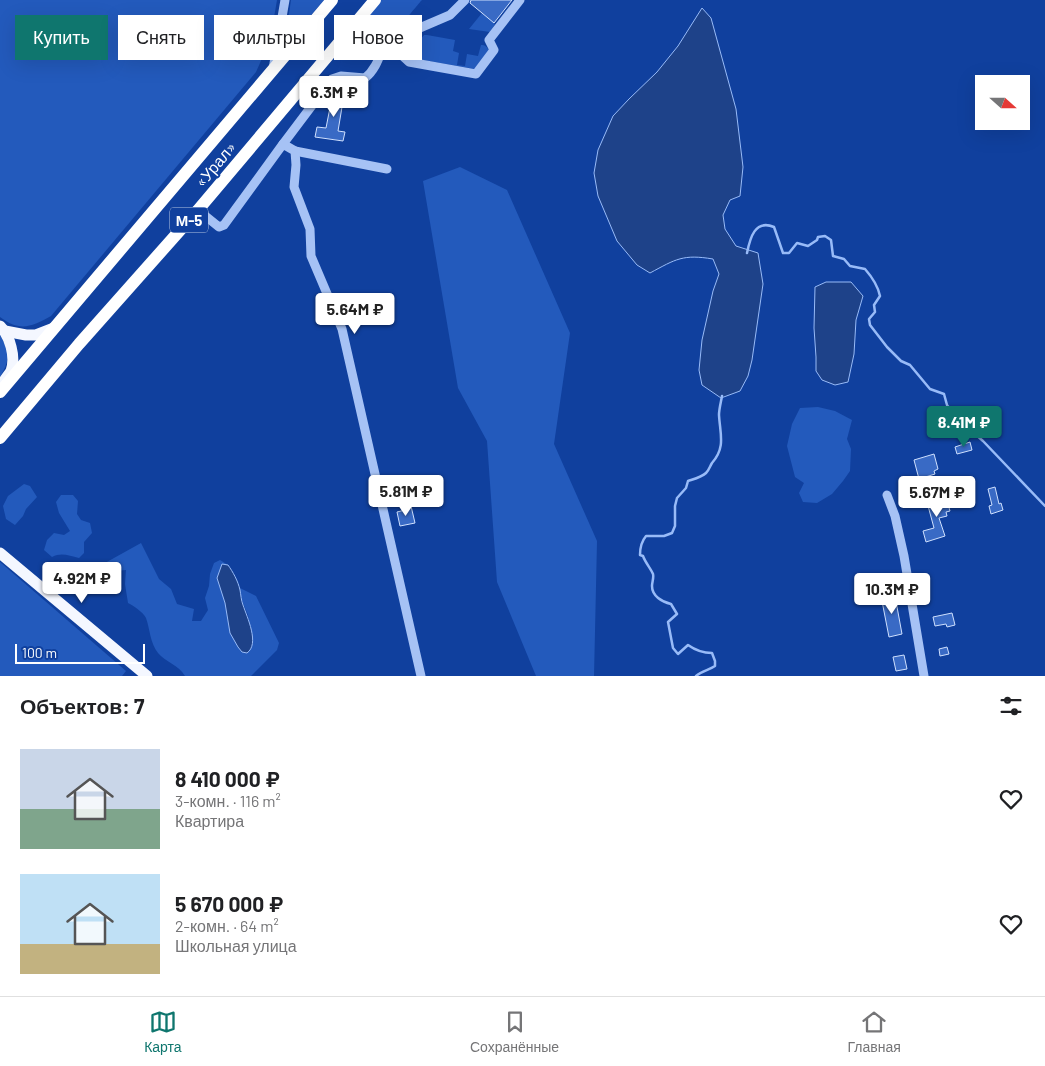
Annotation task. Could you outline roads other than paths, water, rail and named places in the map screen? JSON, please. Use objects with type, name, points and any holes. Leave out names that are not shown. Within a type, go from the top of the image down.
[{"type":"highway","name":"«Урал»","points":[[0,390],[332,0]]},
{"type":"highway","name":"«Урал»","points":[[362,15],[375,0]]},
{"type":"highway","name":"«Урал»","points":[[0,438],[86,336],[198,210],[334,48]]},
{"type":"main road","points":[[2,328],[26,335],[36,335],[54,328]]},
{"type":"main road","points":[[0,390],[11,370],[12,355],[10,343],[2,328]]},
{"type":"main road","points":[[0,553],[147,676]]},
{"type":"street","points":[[272,70],[285,0]]},
{"type":"street","points":[[422,27],[450,15],[465,0]]},
{"type":"street","points":[[407,60],[409,62],[476,74],[494,50],[489,40],[520,0]]},
{"type":"street","points":[[198,210],[218,227],[224,225],[332,79],[341,76],[364,78],[370,74],[378,60]]},
{"type":"street","points":[[284,144],[295,151],[387,169]]},
{"type":"street","points":[[295,151],[294,186],[310,229],[311,256],[342,329],[421,676]]},
{"type":"street","points":[[887,495],[895,516],[904,556],[924,676]]},
{"type":"waterway","points":[[747,253],[754,231],[768,225],[774,227],[783,253],[789,253],[797,243],[808,246],[817,240],[818,237],[825,236],[831,240],[833,256],[844,259],[850,266],[865,269],[876,285],[880,296],[874,305],[875,312],[869,319],[870,325],[887,347],[901,361],[910,365],[930,389],[944,394],[947,405],[956,417],[983,441],[1045,506]]},
{"type":"waterway","points":[[696,676],[715,666],[712,653],[699,651],[688,645],[678,654],[673,648],[668,622],[677,614],[671,604],[661,600],[652,590],[653,574],[643,556],[640,555],[640,550],[646,536],[664,536],[672,533],[675,526],[677,498],[686,488],[688,481],[700,477],[708,471],[716,457],[721,446],[719,415],[722,396]]}]
